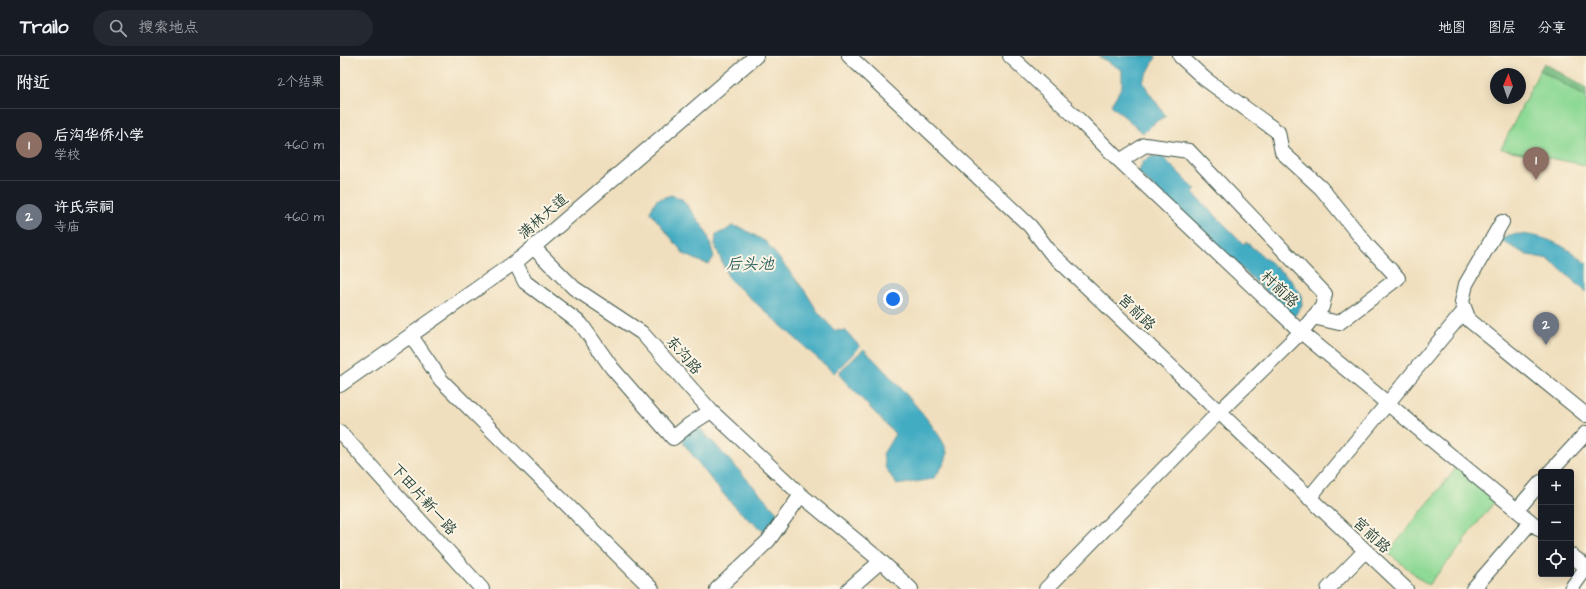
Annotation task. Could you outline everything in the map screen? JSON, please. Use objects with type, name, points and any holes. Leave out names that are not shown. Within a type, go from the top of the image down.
[{"type":"street","name":"满林大道","points":[[340,386],[515,262],[756,56]]},
{"type":"street","name":"宫前路","points":[[849,56],[1030,226],[1050,253],[1406,589]]},
{"type":"street","name":"村前路","points":[[1010,56],[1301,332],[1536,526]]},
{"type":"street","points":[[1180,56],[1205,79],[1278,132],[1282,152],[1321,188],[1368,246],[1398,278],[1339,323],[1313,318]]},
{"type":"street","points":[[1046,589],[1218,413],[1301,332],[1322,307],[1325,294],[1189,151],[1145,145],[1120,161]]},
{"type":"street","points":[[1502,222],[1466,284],[1462,302],[1469,320],[1586,415]]},
{"type":"street","name":"东沟路","points":[[533,247],[574,288],[642,333],[710,412],[801,495],[881,561],[911,589]]},
{"type":"street","points":[[515,262],[525,282],[581,324],[612,368],[673,438],[689,425],[710,412]]},
{"type":"street","points":[[1308,498],[1465,310]]},
{"type":"street","points":[[411,336],[441,380],[652,589]]},
{"type":"street","name":"下田片新一路","points":[[340,432],[482,589]]},
{"type":"street","points":[[1553,469],[1586,433]]},
{"type":"street","points":[[1516,510],[1538,485]]},
{"type":"street","points":[[717,589],[768,541],[801,495]]},
{"type":"street","points":[[1473,589],[1536,526]]},
{"type":"street","points":[[1328,589],[1365,551]]},
{"type":"street","points":[[1571,589],[1586,568],[1574,558]]},
{"type":"street","points":[[850,589],[881,561]]},
{"type":"green space","points":[[1544,63],[1586,88],[1586,97],[1540,70]]},
{"type":"green space","points":[[1540,70],[1586,97],[1586,165],[1501,149],[1523,104],[1526,104],[1526,98]]},
{"type":"green space","points":[[1457,467],[1497,499],[1463,541],[1465,542],[1428,585],[1388,553]]},
{"type":"water","points":[[1098,56],[1156,56],[1143,81],[1148,91],[1166,116],[1157,121],[1143,133],[1111,105],[1122,86],[1122,70]]},
{"type":"water","points":[[1153,156],[1163,157],[1196,190],[1193,193],[1244,244],[1246,242],[1290,279],[1301,294],[1302,305],[1294,317],[1138,173],[1143,161]]},
{"type":"water","points":[[671,195],[682,199],[702,225],[708,236],[714,257],[709,264],[684,254],[650,212],[656,200]]},
{"type":"water","name":"后头池","points":[[732,226],[742,228],[766,242],[805,291],[818,312],[834,330],[846,331],[860,347],[834,373],[729,279],[715,245],[716,234],[725,231]]},
{"type":"water","points":[[1518,234],[1555,242],[1571,251],[1586,263],[1586,292],[1549,259],[1527,255],[1500,240],[1509,235]]},
{"type":"water","points":[[864,349],[912,401],[937,433],[945,446],[947,455],[945,462],[933,479],[897,485],[885,467],[883,454],[895,434],[841,377],[840,371]]},
{"type":"water","points":[[693,427],[699,427],[778,513],[780,516],[767,532],[743,514],[721,492],[683,443],[684,436]]},
{"type":"place","name":"后沟华侨小学","points":[[1536,180]]},
{"type":"place","name":"许氏宗祠","points":[[1546,345]]}]
